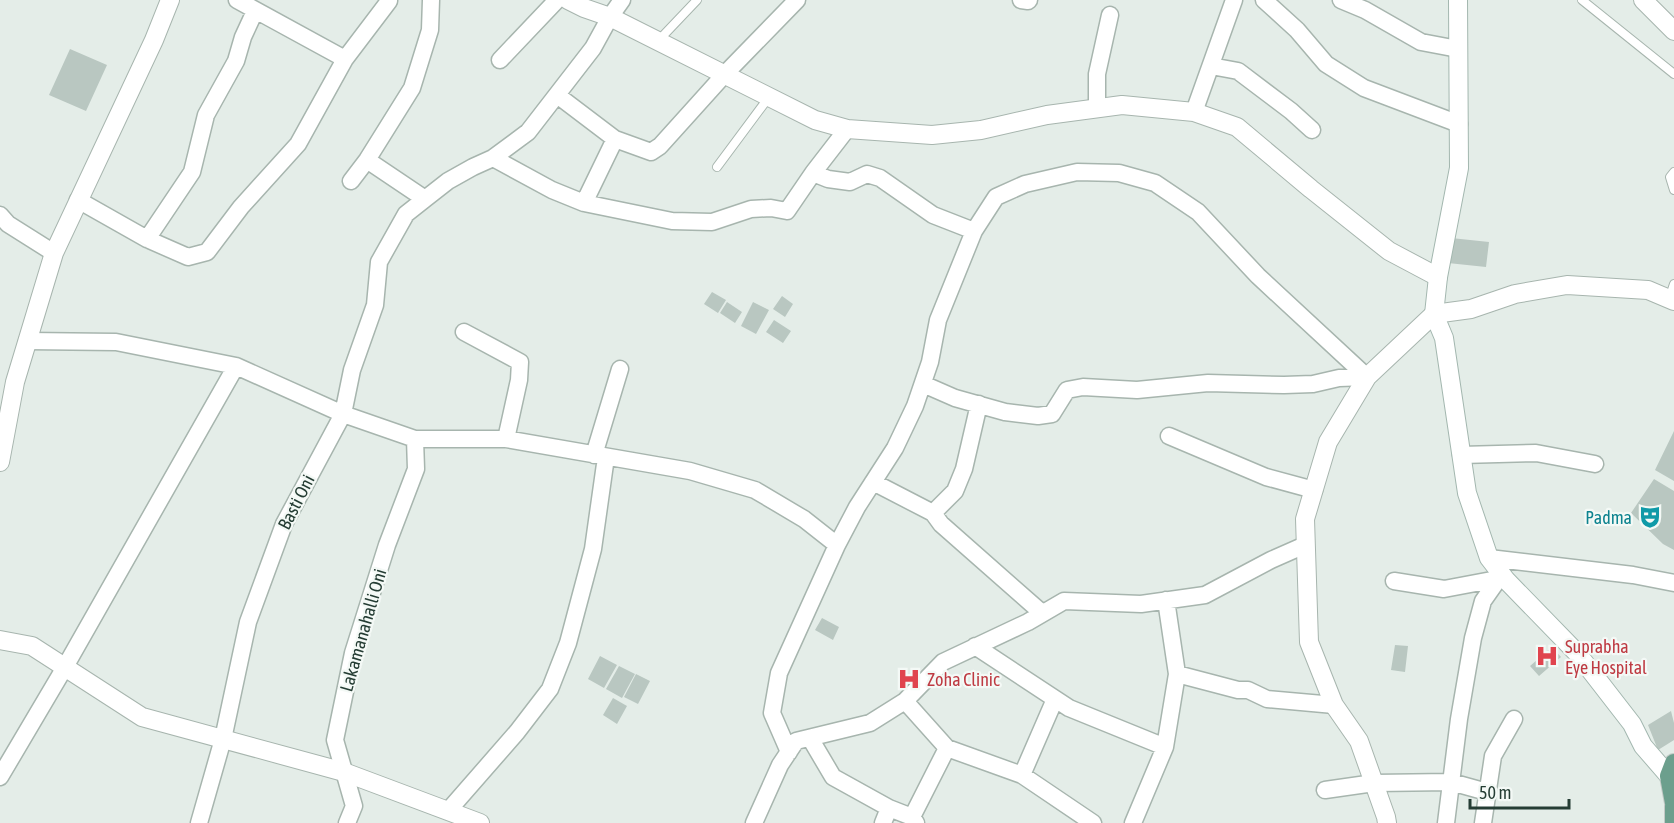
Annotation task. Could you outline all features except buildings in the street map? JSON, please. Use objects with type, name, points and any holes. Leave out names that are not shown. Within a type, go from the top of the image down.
[{"type":"main road","points":[[1671,770],[1674,823]]},
{"type":"street","points":[[0,462],[15,382],[54,253],[154,40],[170,0]]},
{"type":"street","points":[[237,0],[345,59]]},
{"type":"street","points":[[78,200],[147,239],[188,257],[207,252],[241,207],[298,144],[345,59],[388,0]]},
{"type":"street","points":[[351,181],[367,160],[412,88],[430,30],[431,0]]},
{"type":"street","points":[[500,60],[557,0]]},
{"type":"street","points":[[568,0],[610,17],[815,120],[847,129],[932,135],[981,130],[1047,115],[1122,105],[1194,112],[1237,128],[1389,251],[1438,277]]},
{"type":"street","name":"Basti Oni","points":[[199,823],[224,739],[248,622],[284,524],[343,414],[352,370],[375,305],[379,262],[406,214],[448,181],[493,158],[528,132],[593,48],[622,0]]},
{"type":"street","points":[[557,95],[615,139],[651,152],[660,147],[724,75],[797,0]]},
{"type":"street","points":[[1021,0],[1029,0]]},
{"type":"street","points":[[1194,112],[1234,0]]},
{"type":"street","points":[[1264,0],[1297,30],[1326,64],[1364,88],[1459,124]]},
{"type":"street","points":[[1341,0],[1365,10],[1421,42],[1458,49]]},
{"type":"street","points":[[1458,0],[1459,168],[1438,277],[1434,314],[1444,338],[1467,493],[1489,558],[1500,577],[1576,653],[1632,724],[1643,746],[1671,770]]},
{"type":"street","points":[[1643,0],[1674,31]]},
{"type":"street","points":[[147,239],[192,172],[206,115],[236,61],[243,37],[255,11]]},
{"type":"street","points":[[1097,108],[1097,74],[1110,15]]},
{"type":"street","points":[[1211,66],[1238,71],[1292,111],[1312,130]]},
{"type":"street","points":[[493,158],[552,190],[584,203],[672,221],[712,222],[751,209],[771,208],[787,211],[847,129]]},
{"type":"street","points":[[584,203],[615,139]]},
{"type":"street","points":[[367,160],[425,200]]},
{"type":"street","points":[[789,752],[772,713],[779,673],[856,507],[895,448],[915,406],[930,362],[938,320],[974,231],[996,197],[1025,184],[1077,172],[1119,173],[1155,183],[1198,212],[1258,276],[1366,377]]},
{"type":"street","points":[[813,173],[850,182],[867,174],[880,178],[933,215],[974,231]]},
{"type":"street","points":[[0,215],[8,224],[54,253]]},
{"type":"street","points":[[1387,823],[1359,741],[1334,705],[1309,642],[1305,519],[1328,442],[1366,377],[1434,314],[1472,309],[1515,294],[1567,285],[1648,290],[1672,295]]},
{"type":"street","points":[[464,332],[520,362],[519,380],[506,439]]},
{"type":"street","points":[[27,341],[116,342],[236,366],[343,414],[415,439],[506,439],[690,471],[756,490],[804,519],[837,545]]},
{"type":"street","points":[[0,777],[236,366]]},
{"type":"street","points":[[448,811],[517,732],[550,689],[568,643],[593,549],[600,456],[620,369]]},
{"type":"street","points":[[923,384],[955,398],[1005,412],[1038,416],[1052,414],[1067,390],[1083,387],[1137,390],[1208,383],[1313,384],[1339,378],[1366,377]]},
{"type":"street","points":[[933,513],[955,491],[964,469],[979,404]]},
{"type":"street","points":[[1169,436],[1266,477],[1314,490]]},
{"type":"street","name":"Lakamanahalli Oni","points":[[347,823],[354,806],[335,740],[353,653],[387,545],[416,470],[415,439]]},
{"type":"street","points":[[1461,455],[1536,453],[1595,464]]},
{"type":"street","points":[[873,482],[933,513],[941,525],[1042,613]]},
{"type":"street","points":[[754,823],[780,765],[796,741],[870,723],[905,701],[943,662],[1028,622],[1064,601],[1141,604],[1205,595],[1305,545]]},
{"type":"street","points":[[1489,558],[1633,575],[1674,583]]},
{"type":"street","points":[[1394,581],[1444,589],[1500,577]]},
{"type":"street","points":[[1446,823],[1458,719],[1473,638],[1483,602],[1500,577]]},
{"type":"street","points":[[1133,823],[1165,747],[1177,674],[1166,600]]},
{"type":"street","points":[[0,640],[32,646],[142,717],[344,772],[480,823]]},
{"type":"street","points":[[975,646],[1069,708],[1165,747]]},
{"type":"street","points":[[1177,674],[1238,690],[1248,690],[1267,699],[1334,705]]},
{"type":"street","points":[[1022,776],[1055,699]]},
{"type":"street","points":[[905,701],[947,748],[1022,776],[1093,823]]},
{"type":"street","points":[[1482,823],[1493,756],[1514,719]]},
{"type":"street","points":[[810,738],[833,777],[886,816],[914,820],[947,748]]},
{"type":"street","points":[[1325,790],[1374,783],[1451,782],[1487,792]]},
{"type":"lane","points":[[657,41],[697,0]]},
{"type":"lane","points":[[1582,0],[1674,74]]},
{"type":"lane","points":[[717,167],[768,98]]},
{"type":"lane","points":[[1674,172],[1670,177],[1674,190]]},
{"type":"place","name":"Padma","points":[[1650,517]]},
{"type":"place","name":"Suprabha Eye Hospital","points":[[1547,656]]},
{"type":"place","name":"Zoha Clinic","points":[[909,679]]}]
